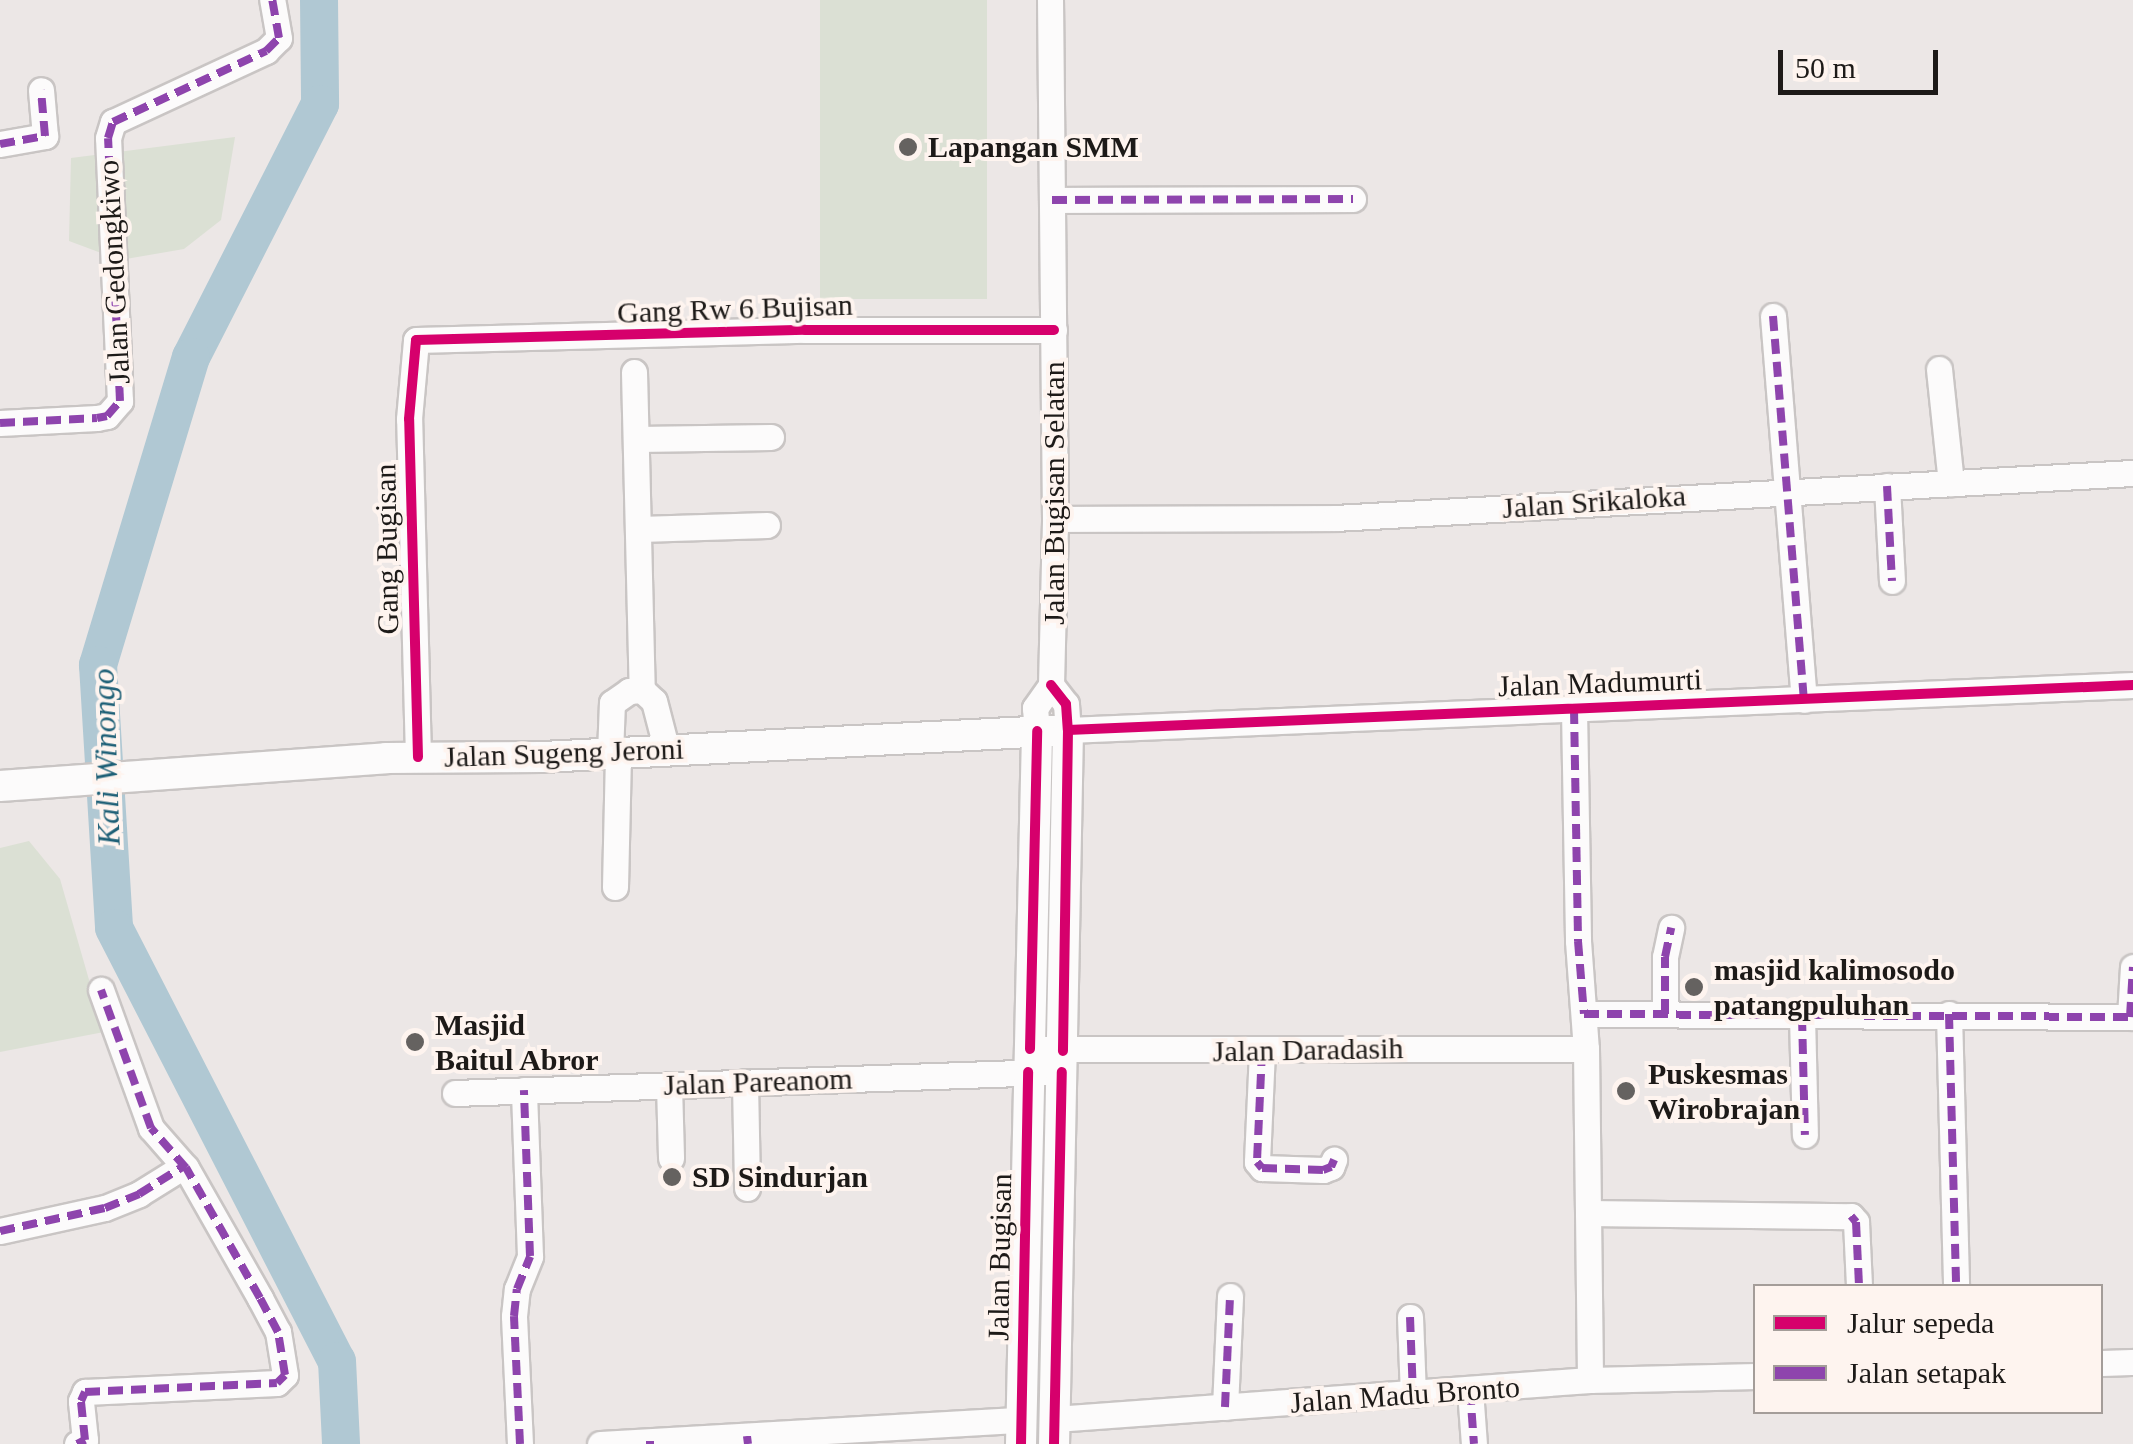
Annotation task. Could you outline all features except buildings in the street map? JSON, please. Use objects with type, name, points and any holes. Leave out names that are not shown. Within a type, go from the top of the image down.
[{"type":"main road","name":"Jalan Sugeng Jeroni","points":[[0,786],[418,757],[614,754],[1068,730]]},
{"type":"main road","name":"Jalan Bugisan","points":[[1054,1431],[1068,730]]},
{"type":"main road","name":"Jalan Bugisan","points":[[1021,1432],[1037,731]]},
{"type":"main road","points":[[1021,1432],[1054,1431]]},
{"type":"street","name":"Jalan Gedongkiwo","points":[[0,423],[107,416],[120,401],[108,138],[114,122],[266,51],[279,38],[272,0]]},
{"type":"street","name":"Jalan Bugisan Selatan","points":[[1037,731],[1035,708],[1051,685],[1056,519],[1050,0]]},
{"type":"street","points":[[0,144],[46,136],[42,90]]},
{"type":"street","points":[[1052,200],[1353,199]]},
{"type":"street","points":[[1774,316],[1804,700]]},
{"type":"street","name":"Gang Rw 6 Bujisan","points":[[416,340],[806,330],[1054,330]]},
{"type":"street","name":"Gang Bugisan","points":[[416,340],[409,419],[418,757]]},
{"type":"street","points":[[1939,369],[1951,483]]},
{"type":"street","points":[[634,372],[642,690],[654,701],[666,751]]},
{"type":"street","points":[[638,439],[770,437]]},
{"type":"street","name":"Jalan Srikaloka","points":[[1056,519],[1335,518],[2133,472]]},
{"type":"street","points":[[1886,486],[1892,580]]},
{"type":"street","points":[[640,529],[766,526]]},
{"type":"street","name":"Jalan Bugisan Selatan","points":[[1051,685],[1066,704],[1068,730]]},
{"type":"street","name":"Jalan Madumurti","points":[[1068,730],[2133,685]]},
{"type":"street","points":[[615,887],[612,703],[629,691],[642,690]]},
{"type":"street","points":[[1574,709],[1578,942],[1585,1032],[1590,1380]]},
{"type":"street","points":[[1665,1014],[1665,956],[1671,928]]},
{"type":"street","points":[[2132,1017],[2133,968]]},
{"type":"street","points":[[77,1444],[85,1440],[80,1401],[84,1392],[277,1382],[284,1378],[278,1332],[184,1166],[151,1128],[100,990]]},
{"type":"street","name":"Jalan Daradasih","points":[[1030,1051],[1262,1051],[1585,1032],[1665,1014],[2132,1017]]},
{"type":"street","points":[[1949,1014],[1956,1284]]},
{"type":"street","points":[[1802,1016],[1805,1135]]},
{"type":"street","name":"Jalan Daradasih","points":[[1062,1052],[1585,1032]]},
{"type":"street","name":"Jalan Pareanom","points":[[455,1092],[744,1082],[1030,1051]]},
{"type":"street","points":[[1262,1051],[1257,1162],[1262,1168],[1322,1170],[1331,1168],[1334,1160]]},
{"type":"street","points":[[744,1082],[747,1188]]},
{"type":"street","points":[[668,1085],[671,1158]]},
{"type":"street","points":[[520,1444],[514,1316],[517,1289],[530,1256],[524,1090]]},
{"type":"street","points":[[0,1231],[105,1208],[138,1194],[184,1166]]},
{"type":"street","points":[[1588,1213],[1853,1217],[1859,1284]]},
{"type":"street","points":[[1224,1407],[1230,1296]]},
{"type":"street","points":[[1410,1317],[1413,1394]]},
{"type":"street","points":[[2103,1363],[2133,1362]]},
{"type":"street","name":"Jalan Madu Bronto","points":[[1054,1431],[1224,1407],[1590,1380],[1753,1376]]},
{"type":"street","points":[[1470,1390],[1474,1444]]},
{"type":"street","points":[[600,1444],[1021,1432]]},
{"type":"shaded area","name":"Lapangan SMM","points":[[820,0],[987,0],[987,299],[820,299]]},
{"type":"shaded area","points":[[235,137],[221,220],[184,249],[120,260],[69,241],[71,158]]},
{"type":"shaded area","points":[[29,841],[60,879],[104,1032],[0,1052],[0,848]]},
{"type":"waterway","name":"Kali Winongo","points":[[319,0],[320,104],[191,357],[98,665],[114,928],[337,1361],[341,1444]]},
{"type":"marked path","points":[[0,423],[97,418],[107,416],[120,401],[108,138],[113,122],[266,51],[279,38],[272,0]]},
{"type":"marked path","points":[[0,144],[45,136],[41,90]]},
{"type":"marked path","points":[[1052,200],[1353,199]]},
{"type":"marked path","points":[[1773,316],[1804,700]]},
{"type":"marked path","points":[[1887,486],[1892,581]]},
{"type":"marked path","points":[[1574,709],[1578,941],[1584,1014],[2133,1017]]},
{"type":"marked path","points":[[1665,1014],[1665,957],[1671,928]]},
{"type":"marked path","points":[[2130,1017],[2133,967]]},
{"type":"marked path","points":[[77,1444],[85,1440],[81,1401],[85,1392],[277,1383],[285,1375],[278,1332],[260,1298],[186,1168],[151,1128],[101,990]]},
{"type":"marked path","points":[[1949,1014],[1956,1284]]},
{"type":"marked path","points":[[1802,1016],[1805,1135]]},
{"type":"marked path","points":[[1262,1051],[1257,1162],[1262,1168],[1323,1170],[1331,1167],[1334,1160]]},
{"type":"marked path","points":[[520,1444],[514,1316],[517,1289],[530,1256],[524,1090]]},
{"type":"marked path","points":[[0,1231],[105,1208],[139,1194],[184,1166]]},
{"type":"marked path","points":[[1851,1216],[1856,1222],[1859,1284]]},
{"type":"marked path","points":[[1225,1407],[1230,1296]]},
{"type":"marked path","points":[[1410,1317],[1413,1394]]},
{"type":"marked path","points":[[1470,1390],[1474,1444]]},
{"type":"marked path","points":[[747,1436],[748,1444]]},
{"type":"cycle path","points":[[418,757],[409,419],[416,340],[805,330],[1054,330]]},
{"type":"cycle path","points":[[1051,685],[1066,704],[1068,730],[1063,1051]]},
{"type":"cycle path","points":[[1068,730],[2133,685]]},
{"type":"cycle path","points":[[1030,1049],[1037,731]]},
{"type":"cycle path","points":[[1021,1444],[1028,1072]]},
{"type":"cycle path","points":[[1054,1444],[1062,1072]]},
{"type":"place","name":"Lapangan SMM","points":[[908,147]]},
{"type":"place","name":"masjid kalimosodo patangpuluhan","points":[[1694,987]]},
{"type":"place","name":"Masjid Baitul Abror","points":[[415,1042]]},
{"type":"place","name":"Puskesmas Wirobrajan","points":[[1626,1091]]},
{"type":"place","name":"SD Sindurjan","points":[[672,1177]]}]
